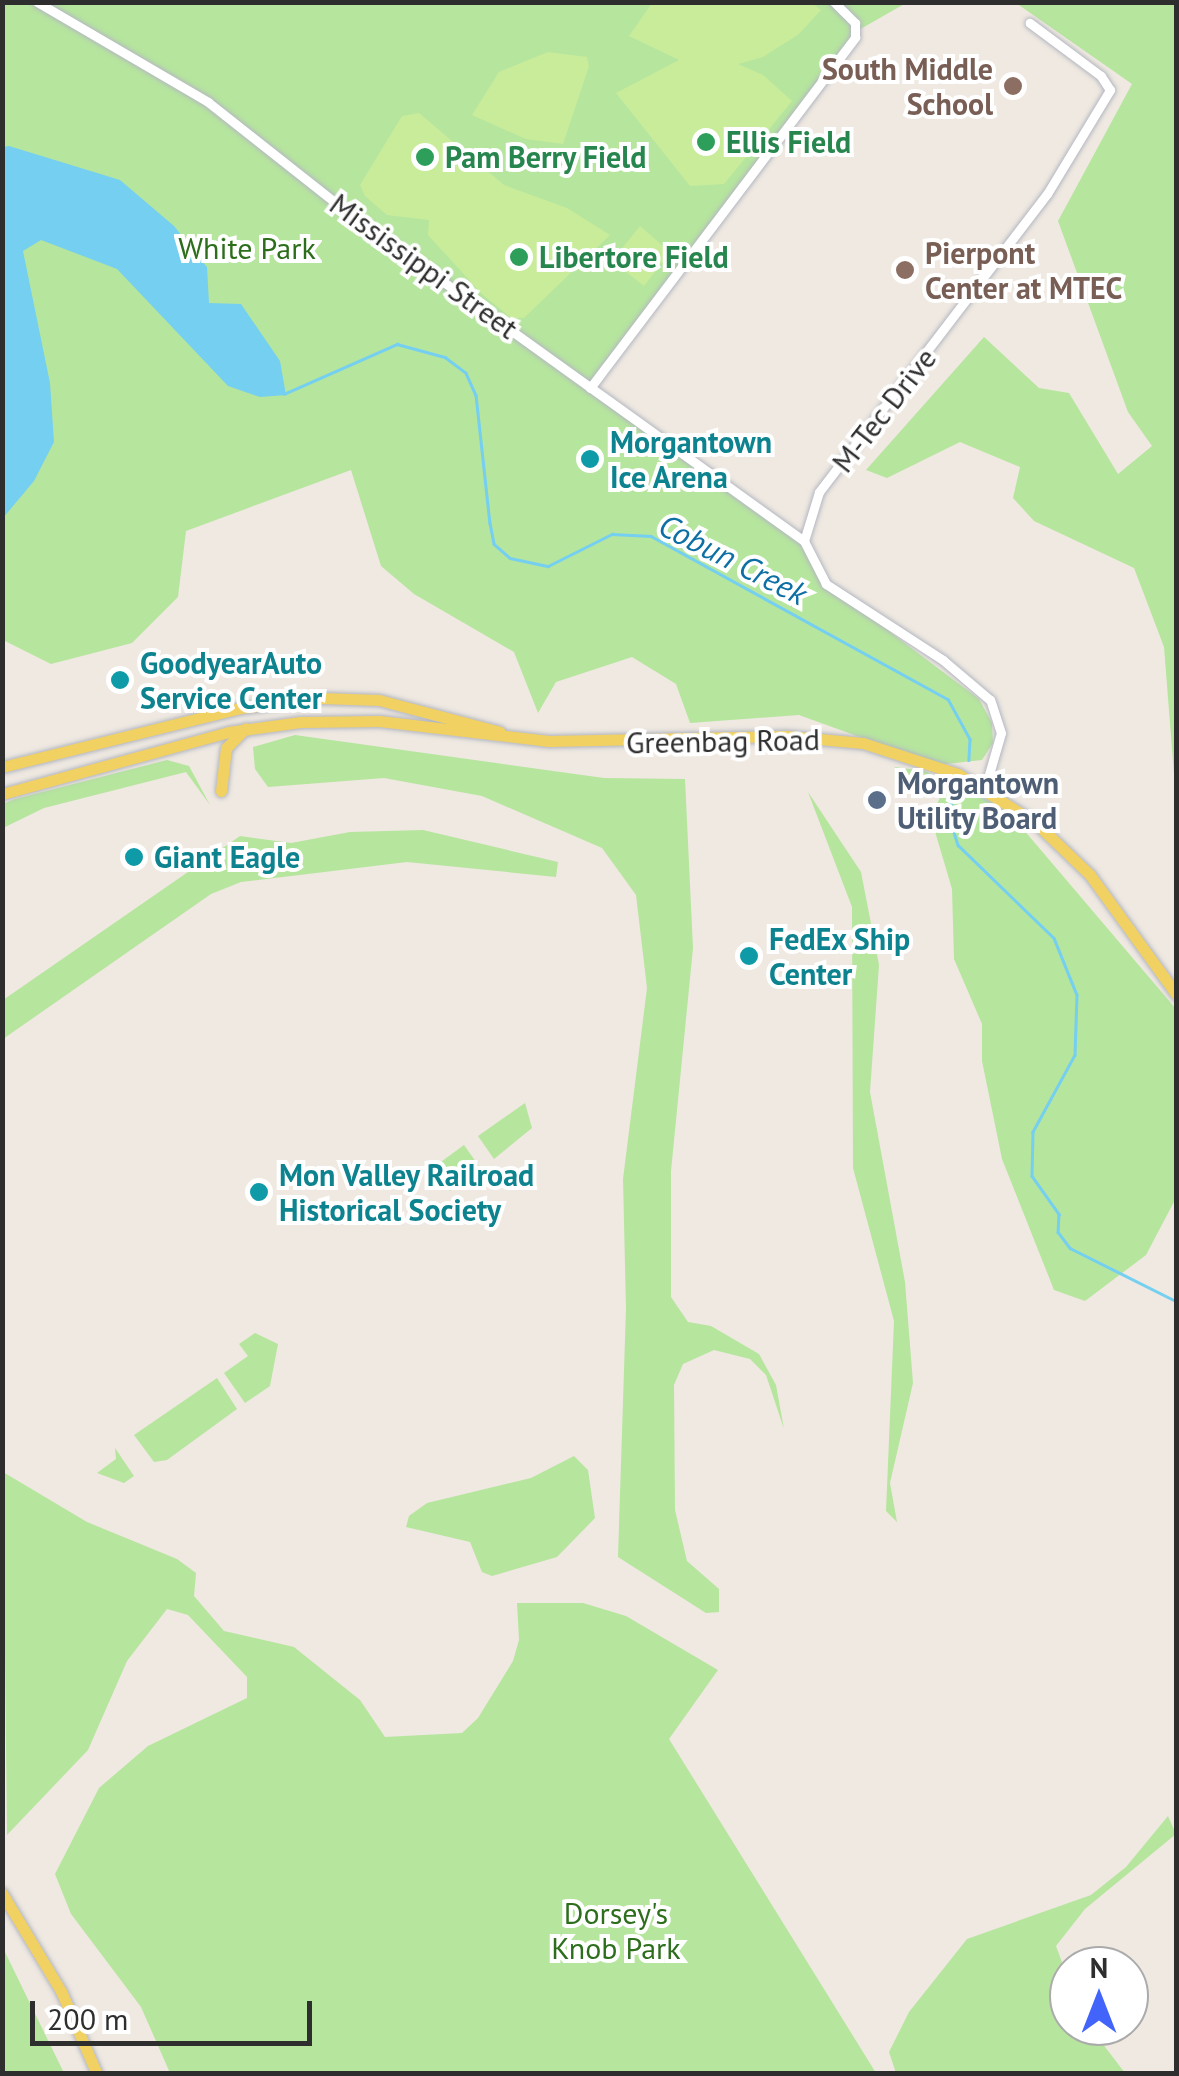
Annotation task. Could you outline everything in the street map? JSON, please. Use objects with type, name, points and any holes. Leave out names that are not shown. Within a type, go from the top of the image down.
[{"type":"main road","name":"Greenbag Road","points":[[2,768],[240,708],[344,697],[380,700],[528,740]]},
{"type":"main road","name":"Greenbag Road","points":[[2,794],[246,728],[342,720],[528,740],[830,738],[900,752],[984,788],[1036,824],[1090,874],[1176,994]]},
{"type":"main road","points":[[222,791],[226,748],[246,728]]},
{"type":"main road","points":[[2,1892],[62,1991],[96,2074]]},
{"type":"street","name":"Mississippi Street","points":[[37,2],[189,88],[590,388],[804,541]]},
{"type":"street","points":[[590,388],[857,31],[834,2]]},
{"type":"street","name":"M-Tec Drive","points":[[804,541],[819,492],[1047,194],[1110,90],[1101,76],[1030,23]]},
{"type":"street","points":[[804,541],[826,584],[943,660],[990,700],[1001,733],[984,788]]},
{"type":"green space","name":"White Park","points":[[2,3],[906,3],[857,31],[590,387],[804,541],[826,584],[979,699],[992,723],[993,743],[982,760],[937,765],[799,715],[690,723],[676,684],[632,657],[556,682],[538,713],[514,652],[414,594],[381,566],[351,470],[186,531],[178,597],[132,643],[51,664],[3,640]]},
{"type":"green space","name":"Ellis Field","points":[[652,3],[812,3],[821,10],[799,34],[763,57],[738,64],[763,75],[792,101],[724,184],[690,186],[616,93],[679,60],[629,36]]},
{"type":"green space","points":[[1016,3],[1176,3],[1176,800],[1164,647],[1134,568],[1034,521],[1013,498],[1020,467],[960,442],[887,478],[866,470],[984,337],[1039,388],[1069,393],[1118,474],[1152,446],[1128,412],[1058,221],[1132,84]]},
{"type":"green space","points":[[548,52],[587,57],[589,66],[563,144],[526,139],[472,115],[499,72]]},
{"type":"green space","points":[[419,113],[504,185],[567,208],[610,235],[524,318],[511,318],[482,294],[428,235],[429,220],[387,215],[365,196],[360,185],[402,116]]},
{"type":"green space","points":[[640,226],[670,252],[644,286],[612,261]]},
{"type":"green space","points":[[295,735],[604,778],[685,779],[693,948],[671,1171],[671,1297],[688,1322],[711,1326],[759,1354],[776,1385],[784,1429],[766,1375],[750,1359],[714,1350],[683,1364],[674,1385],[675,1510],[687,1561],[719,1589],[719,1612],[706,1613],[618,1557],[626,1308],[623,1179],[647,988],[636,895],[602,848],[482,796],[384,778],[268,787],[255,769],[253,747]]},
{"type":"green space","points":[[167,760],[189,766],[210,805],[186,772],[44,808],[3,828],[3,804],[15,799]]},
{"type":"green space","points":[[894,767],[925,771],[1006,809],[1176,1009],[1176,1198],[1146,1255],[1085,1301],[1054,1290],[1002,1159],[982,1061],[982,1024],[954,959],[952,889],[931,818],[941,795]]},
{"type":"green space","points":[[808,792],[861,872],[879,965],[870,1092],[905,1282],[913,1383],[890,1483],[897,1522],[886,1511],[894,1321],[853,1168],[852,907]]},
{"type":"green space","points":[[423,830],[558,862],[556,877],[407,862],[241,882],[211,894],[3,1039],[3,1000],[240,836],[291,843],[350,832]]},
{"type":"green space","points":[[525,1103],[532,1128],[494,1159],[478,1136]]},
{"type":"green space","points":[[464,1145],[481,1169],[450,1191],[434,1167]]},
{"type":"green space","points":[[255,1333],[278,1344],[270,1386],[245,1403],[224,1373],[248,1356],[239,1344]]},
{"type":"green space","points":[[217,1378],[237,1409],[167,1460],[154,1462],[134,1435]]},
{"type":"green space","points":[[115,1448],[134,1476],[124,1483],[97,1473],[116,1459]]},
{"type":"green space","points":[[574,1456],[588,1470],[595,1518],[557,1557],[492,1576],[482,1572],[470,1542],[406,1527],[409,1516],[427,1503],[531,1478]]},
{"type":"green space","name":"Dorsey's Knob Park","points":[[3,1472],[87,1522],[177,1559],[196,1573],[194,1596],[224,1631],[294,1647],[360,1700],[385,1737],[462,1733],[478,1718],[513,1661],[519,1640],[517,1603],[583,1603],[626,1616],[718,1670],[669,1739],[876,2073],[170,2073],[141,2007],[71,1914],[55,1874],[99,1788],[148,1746],[247,1698],[247,1677],[188,1615],[167,1609],[127,1661],[88,1750],[7,1835]]},
{"type":"green space","points":[[1168,1816],[1176,1834],[1085,1909],[1056,1946],[1049,1946],[1049,2046],[1104,2046],[1125,2073],[896,2073],[889,2052],[909,2012],[967,1939],[1091,1895],[1126,1867]]},
{"type":"green space","points":[[3,1948],[64,2073],[3,2073]]},
{"type":"water","points":[[2,147],[120,180],[174,226],[207,267],[209,303],[241,304],[280,361],[286,395],[260,397],[228,386],[117,269],[41,240],[23,251],[50,383],[54,442],[34,481],[3,518]]},
{"type":"waterway","name":"Cobun Creek","points":[[284,394],[397,344],[445,357],[466,373],[476,395],[494,544],[510,558],[548,566],[612,534],[651,536],[948,699],[970,739],[969,760]]},
{"type":"waterway","name":"Cobun Creek","points":[[959,783],[948,814],[958,845],[1054,938],[1077,995],[1075,1055],[1033,1132],[1032,1176],[1059,1214],[1058,1232],[1070,1248],[1176,1301]]},
{"type":"place","name":"South Middle School","points":[[1013,86]]},
{"type":"place","name":"Ellis Field","points":[[706,142]]},
{"type":"place","name":"Pam Berry Field","points":[[425,157]]},
{"type":"place","name":"Libertore Field","points":[[519,257]]},
{"type":"place","name":"Pierpont Center at MTEC","points":[[905,270]]},
{"type":"place","name":"Morgantown Ice Arena","points":[[590,459]]},
{"type":"place","name":"GoodyearAuto Service Center","points":[[120,680]]},
{"type":"place","name":"Morgantown Utility Board","points":[[877,800]]},
{"type":"place","name":"Giant Eagle","points":[[134,857]]},
{"type":"place","name":"FedEx Ship Center","points":[[749,956]]},
{"type":"place","name":"Mon Valley Railroad Historical Society","points":[[259,1192]]}]
